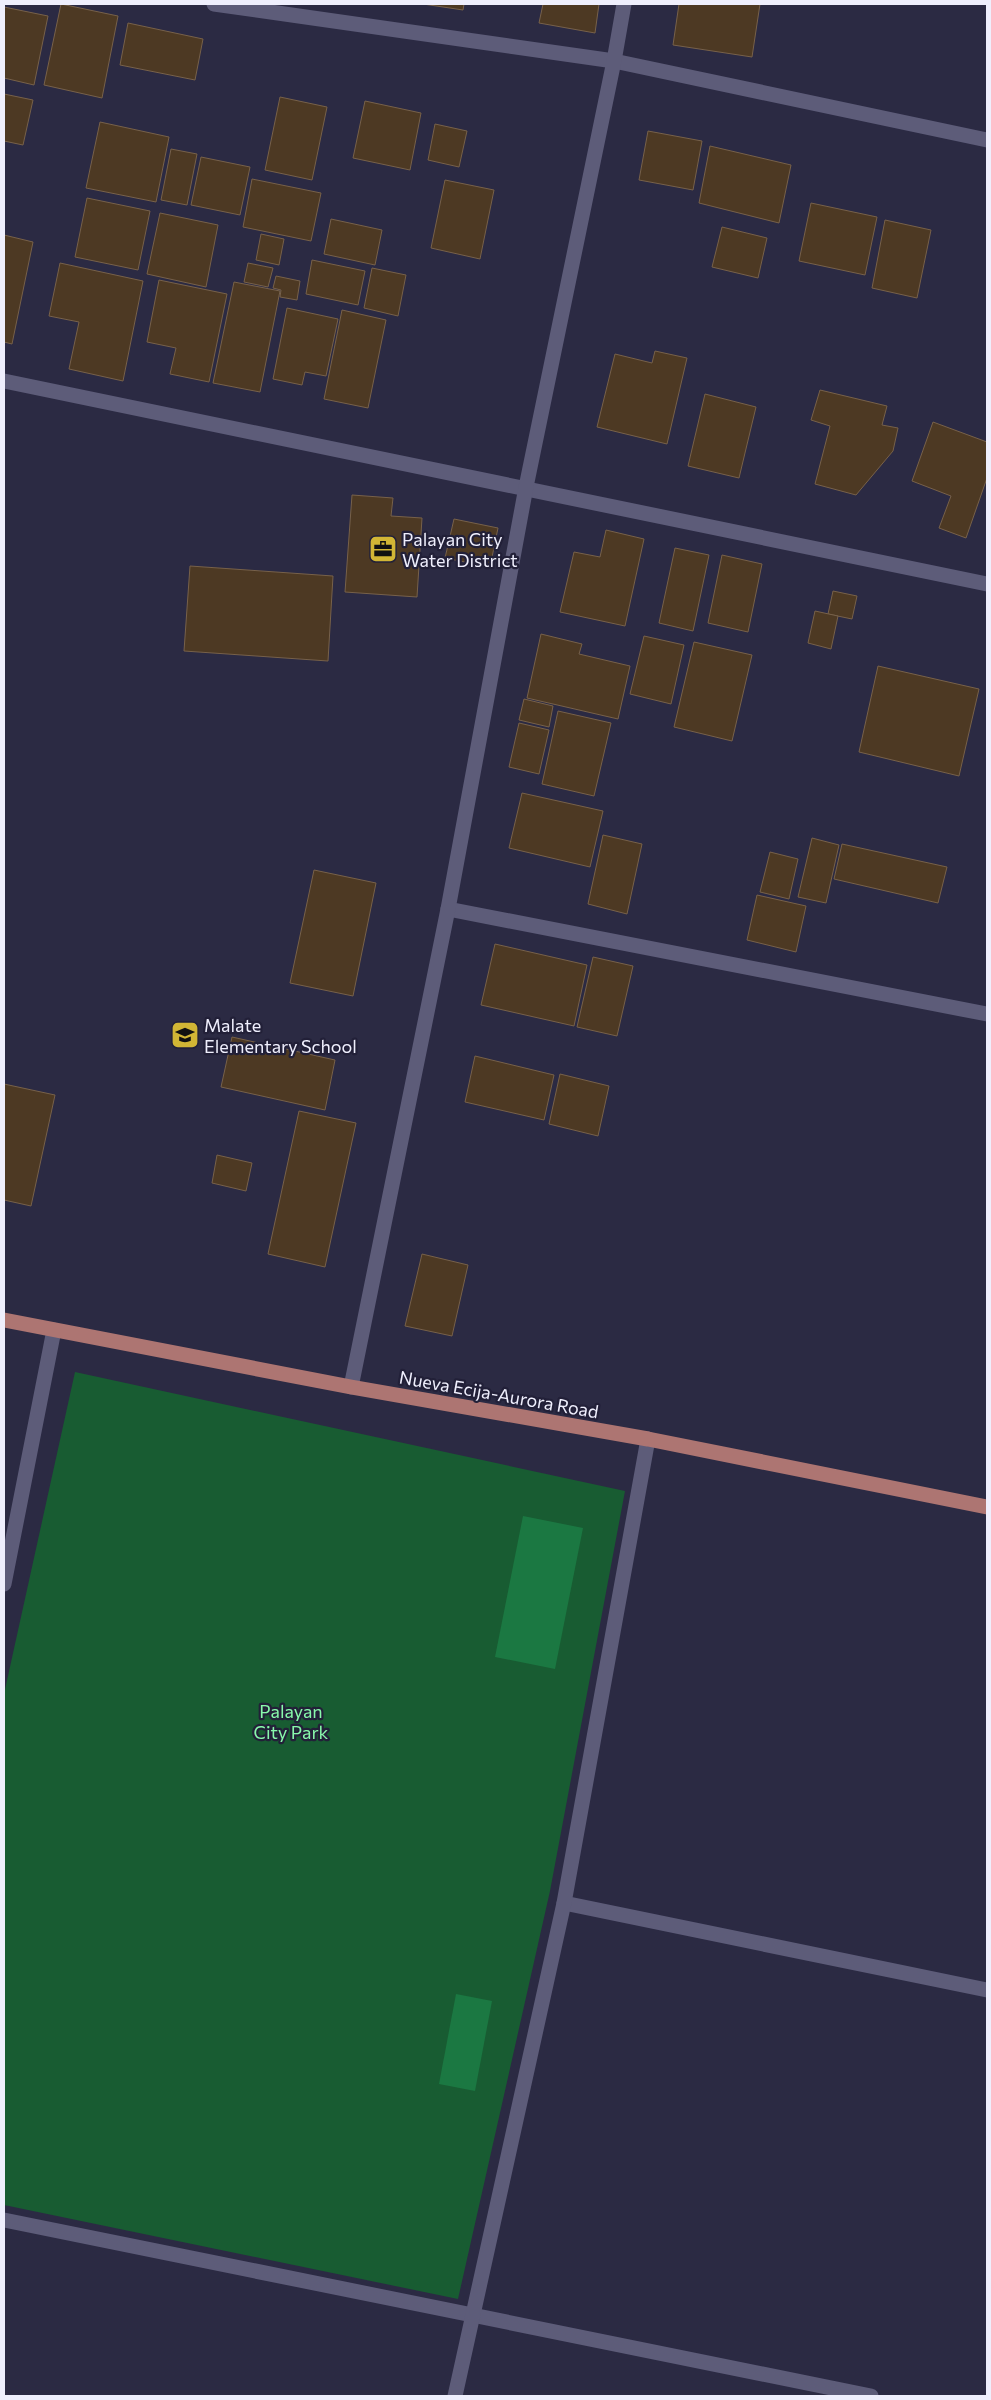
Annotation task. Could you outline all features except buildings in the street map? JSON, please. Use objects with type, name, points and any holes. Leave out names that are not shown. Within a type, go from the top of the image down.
[{"type":"main road","name":"Nueva Ecija-Aurora Road","points":[[4,1320],[351,1387],[648,1439],[987,1507]]},
{"type":"street","points":[[214,4],[614,61],[987,140]]},
{"type":"street","points":[[351,1387],[448,909],[526,488],[614,61],[624,4]]},
{"type":"street","points":[[4,381],[987,584]]},
{"type":"street","points":[[448,909],[987,1014]]},
{"type":"street","points":[[4,1584],[54,1330]]},
{"type":"street","points":[[455,2396],[471,2316],[564,1903],[648,1439]]},
{"type":"street","points":[[564,1903],[987,1990]]},
{"type":"street","points":[[4,2220],[871,2396]]},
{"type":"green space","name":"Palayan City Park","points":[[75,1372],[625,1491],[550,1891],[458,2299],[4,2205],[4,1694]]},
{"type":"green space","points":[[523,1516],[583,1528],[555,1669],[495,1657]]},
{"type":"green space","points":[[456,1994],[492,2001],[475,2091],[439,2084]]},
{"type":"place","name":"Palayan City Water District","points":[[383,549]]},
{"type":"place","name":"Malate Elementary School","points":[[185,1035]]}]
